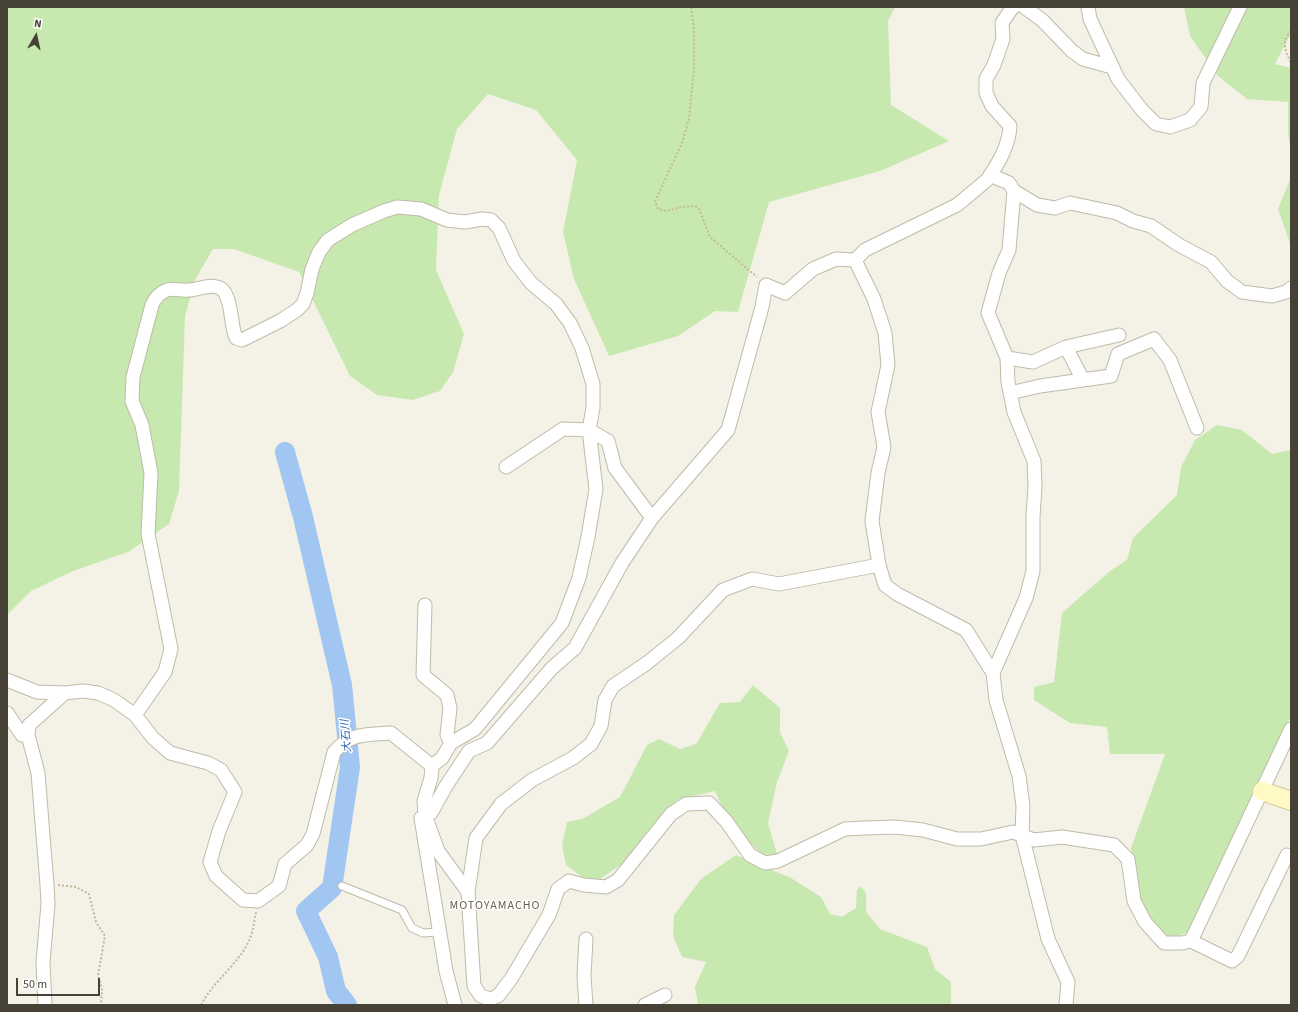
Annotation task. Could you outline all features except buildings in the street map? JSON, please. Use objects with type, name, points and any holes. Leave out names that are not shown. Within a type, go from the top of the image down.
[{"type":"street","points":[[455,1005],[446,971],[421,818],[431,813],[468,751],[487,743],[552,668],[575,648],[622,563],[652,518],[728,430],[762,307],[766,285],[785,293],[813,269],[836,259],[855,260],[865,250],[957,205],[987,180],[1000,160],[1010,136],[1010,126],[992,106],[986,92],[986,79],[998,56],[1003,38],[1002,23],[1014,7]]},
{"type":"street","points":[[1024,7],[1042,20],[1072,51],[1083,59],[1112,67]]},
{"type":"street","points":[[1088,7],[1090,19],[1118,79],[1142,110],[1156,124],[1170,127],[1190,120],[1201,107],[1203,83],[1240,7]]},
{"type":"street","points":[[990,175],[1009,183],[1014,191],[1037,205],[1055,208],[1070,203],[1117,213],[1133,221],[1151,226],[1179,246],[1211,262],[1227,281],[1242,292],[1272,296],[1286,292],[1291,288]]},
{"type":"street","points":[[993,673],[1026,598],[1033,571],[1033,517],[1035,486],[1034,461],[1014,412],[1008,382],[1007,358],[988,313],[999,273],[1009,250],[1014,191]]},
{"type":"street","points":[[134,715],[165,672],[171,649],[148,534],[150,473],[142,425],[132,401],[133,378],[152,305],[156,297],[167,290],[190,290],[206,287],[220,288],[225,293],[230,306],[233,331],[236,338],[242,340],[280,321],[297,310],[303,304],[312,269],[319,252],[328,240],[352,225],[397,207],[421,209],[447,220],[465,222],[482,219],[490,220],[499,228],[514,261],[531,283],[556,304],[573,329],[582,348],[593,384],[593,408],[589,430],[596,489],[580,578],[562,623],[475,729],[451,743],[442,758],[432,766],[431,778],[424,801],[425,815],[438,851],[468,892]]},
{"type":"street","points":[[855,260],[874,299],[885,333],[888,365],[878,412],[884,447],[878,473],[872,521],[879,565],[885,585],[897,594],[966,630],[993,673],[996,700],[1019,776],[1023,806],[1022,836],[1048,939],[1068,982],[1066,1005]]},
{"type":"street","points":[[1007,358],[1033,362],[1066,347],[1119,335]]},
{"type":"street","points":[[1010,393],[1040,386],[1111,376],[1118,354],[1154,339],[1170,360],[1197,428]]},
{"type":"street","points":[[1066,347],[1083,380]]},
{"type":"street","points":[[506,467],[563,429],[589,430],[608,441],[615,468],[652,518]]},
{"type":"street","points":[[879,565],[780,584],[752,579],[723,590],[678,638],[647,663],[613,686],[605,700],[601,726],[591,744],[572,758],[532,780],[501,804],[476,838],[468,892],[474,986],[481,996],[490,999],[498,996],[515,973],[549,915],[558,889],[569,881],[584,885],[606,887],[618,880],[670,814],[686,804],[709,803],[726,821],[750,855],[765,862],[778,861],[845,829],[895,826],[923,830],[957,839],[981,839],[1014,832],[1034,840],[1062,837],[1114,845],[1128,859],[1134,901],[1144,922],[1164,943],[1182,943],[1190,941],[1232,961],[1238,956],[1287,855]]},
{"type":"street","points":[[425,605],[423,675],[447,694],[450,708],[447,735],[451,743]]},
{"type":"street","points":[[7,680],[38,692],[65,693],[83,691],[98,693],[114,700],[134,715],[153,738],[170,753],[208,763],[221,770],[235,792],[218,830],[210,862],[216,876],[242,900],[258,901],[279,886],[285,864],[307,845],[312,834],[334,752],[342,743],[359,735],[391,733],[432,766]]},
{"type":"street","points":[[45,1005],[43,962],[48,904],[47,885],[38,773],[28,735],[29,725],[65,693]]},
{"type":"street","points":[[7,713],[22,735],[28,735]]},
{"type":"street","points":[[1190,941],[1291,729]]},
{"type":"street","points":[[1262,791],[1291,801]]},
{"type":"street","points":[[586,939],[584,976],[586,1005]]},
{"type":"street","points":[[645,1005],[665,995]]},
{"type":"lane","points":[[342,886],[402,910],[412,928],[423,933],[439,932]]},
{"type":"path","points":[[691,7],[694,29],[694,68],[689,119],[682,143],[655,201],[658,209],[668,211],[681,207],[695,206],[699,209],[710,237],[766,285]]},
{"type":"path","points":[[1291,30],[1286,37],[1285,48],[1291,63]]},
{"type":"path","points":[[47,885],[76,887],[89,894],[96,922],[105,936],[98,975],[102,989],[101,1005]]},
{"type":"path","points":[[201,1005],[207,992],[226,973],[249,942],[258,901]]},
{"type":"green space","points":[[7,7],[895,7],[888,21],[891,105],[949,141],[880,171],[769,202],[738,312],[715,311],[678,336],[609,356],[574,279],[563,232],[577,160],[536,110],[488,94],[457,129],[439,195],[436,270],[464,334],[453,372],[440,391],[413,400],[377,395],[350,376],[299,272],[234,249],[213,249],[196,278],[185,316],[179,491],[169,524],[128,552],[73,571],[31,591],[7,615]]},
{"type":"green space","points":[[1184,7],[1291,7],[1291,33],[1275,64],[1291,68],[1291,150],[1288,134],[1288,102],[1247,99],[1218,76],[1190,36]]},
{"type":"green space","points":[[1291,177],[1291,246],[1278,209]]},
{"type":"green space","points":[[1217,425],[1242,430],[1272,454],[1291,450],[1291,716],[1191,931],[1172,938],[1158,931],[1141,914],[1131,848],[1165,754],[1110,754],[1107,727],[1070,723],[1034,700],[1034,687],[1054,682],[1062,613],[1110,571],[1127,560],[1133,538],[1177,495],[1181,467],[1195,440]]},
{"type":"green space","points":[[753,685],[780,708],[780,732],[789,751],[777,782],[768,823],[777,854],[762,855],[726,816],[715,791],[677,800],[643,836],[637,855],[600,879],[585,879],[566,865],[562,845],[567,822],[582,819],[620,797],[647,745],[659,739],[680,749],[696,744],[720,703],[740,702]]},
{"type":"green space","points":[[736,855],[791,878],[821,897],[830,914],[842,917],[856,908],[857,890],[860,886],[866,893],[866,912],[880,929],[927,947],[935,969],[951,982],[951,1003],[948,1005],[698,1005],[695,987],[706,962],[682,957],[673,936],[674,915],[701,879]]},
{"type":"waterway","name":"大石川","points":[[285,452],[303,517],[342,685],[350,767],[332,888],[306,911],[328,957],[336,991],[347,1005]]},
{"type":"district","name":"MOTOYAMACHO","points":[[495,906]]}]
